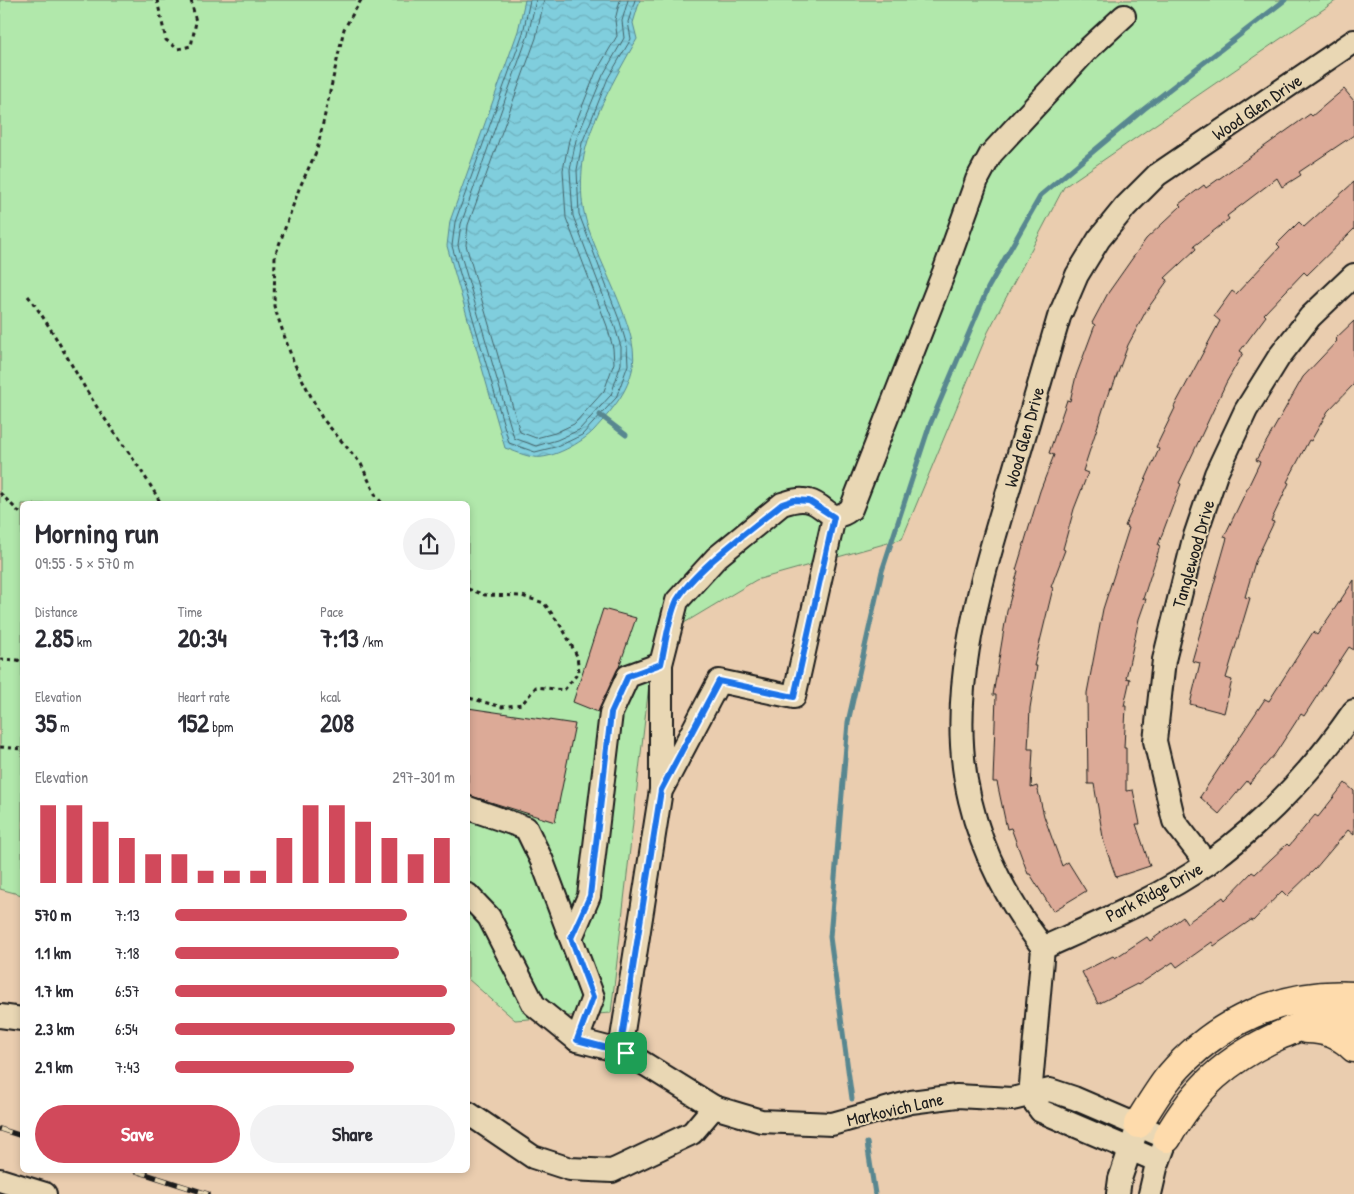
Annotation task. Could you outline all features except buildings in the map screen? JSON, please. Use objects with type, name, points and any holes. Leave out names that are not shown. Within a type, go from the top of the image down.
[{"type":"highway","points":[[1134,1136],[1169,1077],[1211,1038],[1237,1020],[1289,1000],[1339,994],[1354,996]]},
{"type":"highway","points":[[1163,1149],[1178,1118],[1206,1082],[1250,1049],[1320,1020],[1354,1017]]},
{"type":"highway","points":[[1295,1029],[1314,1029],[1332,1033],[1346,1040],[1354,1048]]},
{"type":"street","points":[[626,1053],[622,1038],[661,790],[661,664],[677,601],[717,557],[782,504],[794,500],[809,501],[834,517],[840,516],[851,509],[944,272],[977,180],[990,154],[1085,52],[1124,16]]},
{"type":"street","name":"Wood Glen Drive","points":[[1043,948],[1014,909],[985,850],[969,799],[962,741],[964,675],[980,587],[1059,316],[1078,275],[1099,239],[1125,207],[1157,175],[1354,42]]},
{"type":"street","name":"Tanglewood Drive","points":[[1207,864],[1174,821],[1156,740],[1164,660],[1194,539],[1216,474],[1246,410],[1278,357],[1310,316],[1354,275]]},
{"type":"street","points":[[661,790],[719,681],[794,697],[834,517]]},
{"type":"street","points":[[571,938],[590,896],[611,713],[628,676],[661,664]]},
{"type":"street","name":"Park Ridge Drive","points":[[1043,948],[1176,883],[1207,864],[1255,826],[1302,778],[1354,711]]},
{"type":"street","points":[[470,809],[526,828],[542,861],[593,997],[577,1040],[534,1005],[489,917],[470,897]]},
{"type":"street","points":[[1030,1096],[1043,948]]},
{"type":"street","points":[[0,1016],[20,1019]]},
{"type":"street","name":"Markovich Lane","points":[[577,1040],[626,1053],[714,1107],[761,1121],[832,1124],[911,1102],[942,1097],[1012,1099],[1050,1090],[1134,1136],[1163,1149]]},
{"type":"street","points":[[470,1114],[533,1157],[570,1169],[612,1171],[692,1133],[714,1107]]},
{"type":"street","points":[[1118,1194],[1120,1179],[1134,1136]]},
{"type":"street","points":[[1150,1194],[1163,1149]]},
{"type":"street","points":[[0,1180],[45,1194]]},
{"type":"path","points":[[158,0],[166,40],[178,49],[191,46],[196,22],[191,0]]},
{"type":"path","points":[[361,0],[344,29],[317,150],[299,189],[275,256],[274,306],[293,361],[322,418],[361,464],[381,501]]},
{"type":"path","points":[[28,296],[48,323],[79,379],[142,470],[159,501]]},
{"type":"path","points":[[0,492],[20,514]]},
{"type":"path","points":[[470,590],[485,595],[522,596],[544,603],[563,628],[577,656],[579,672],[564,690],[536,687],[522,704],[502,708],[470,698]]},
{"type":"path","points":[[0,659],[20,662]]},
{"type":"path","points":[[0,746],[20,749]]},
{"type":"green space","points":[[0,0],[1337,0],[1064,187],[988,332],[902,539],[756,580],[654,641],[611,1013],[515,1020],[470,981],[470,501],[20,501],[20,894],[0,889]]},
{"type":"water","points":[[525,0],[640,0],[633,23],[637,39],[611,86],[595,121],[584,155],[581,181],[583,207],[589,229],[623,311],[629,331],[633,350],[631,376],[623,393],[612,409],[589,435],[558,453],[541,457],[527,456],[505,448],[447,246],[450,221],[518,31]]},
{"type":"waterway","points":[[852,1099],[830,937],[848,722],[882,571],[929,427],[988,288],[1041,195],[1144,109],[1285,0]]},
{"type":"waterway","points":[[600,415],[626,435]]},
{"type":"waterway","points":[[867,1143],[875,1194]]},
{"type":"railway","points":[[0,1129],[20,1135]]},
{"type":"railway","points":[[142,1173],[208,1194]]},
{"type":"route","points":[[794,500],[809,501],[834,517],[794,697],[719,681],[661,790],[622,1038],[626,1053],[577,1040],[593,997],[571,938],[590,896],[610,735],[611,713],[628,676],[661,664],[677,601],[692,583],[717,557],[782,504],[794,500]]}]
